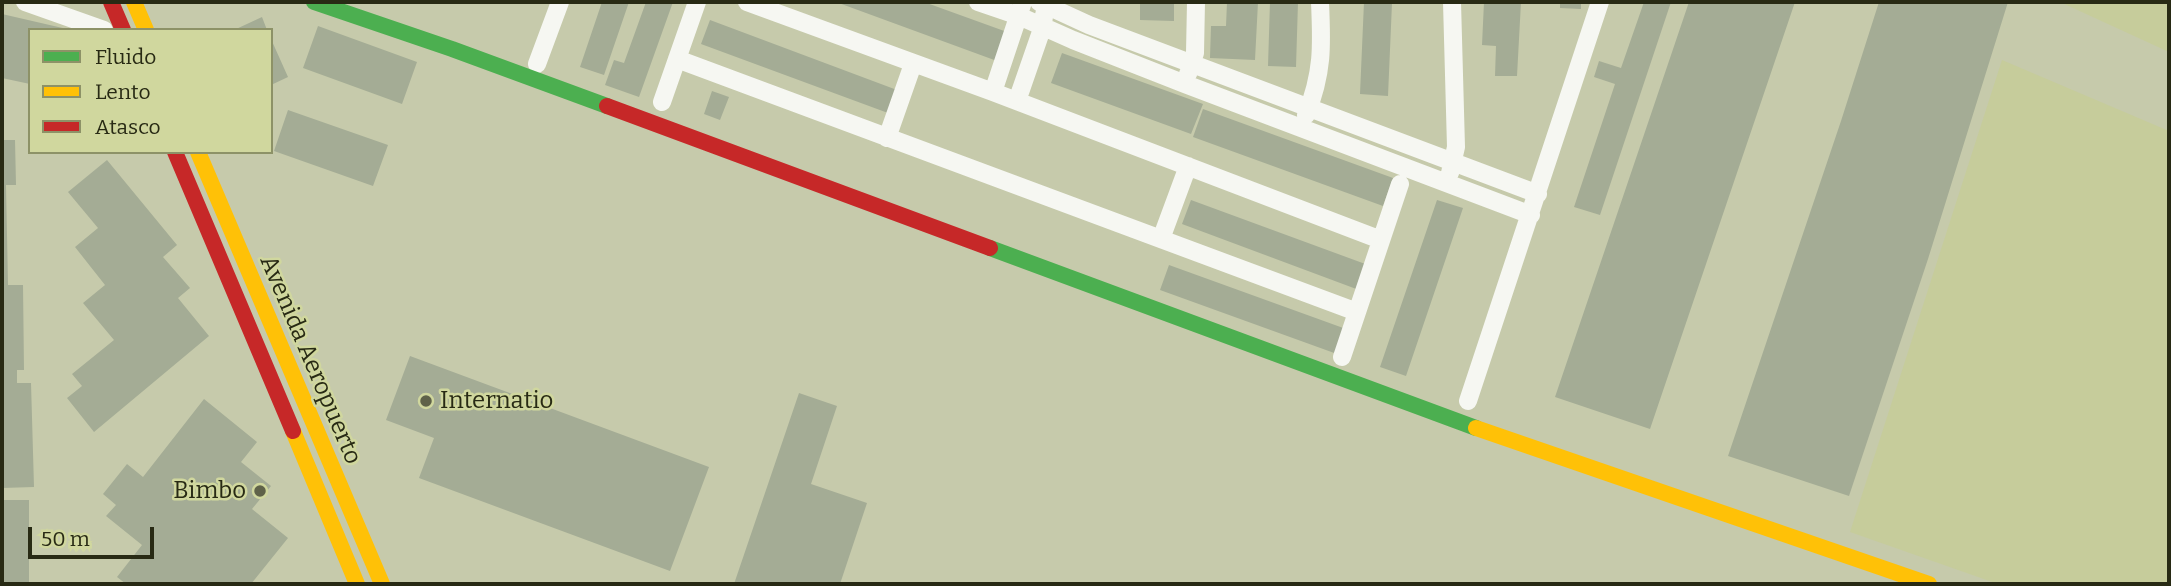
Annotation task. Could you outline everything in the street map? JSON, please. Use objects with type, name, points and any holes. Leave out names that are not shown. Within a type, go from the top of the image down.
[{"type":"street","points":[[25,2],[98,28]]},
{"type":"street","points":[[111,2],[122,28]]},
{"type":"street","points":[[134,2],[145,28]]},
{"type":"street","points":[[314,2],[452,49],[1501,436],[1930,584]]},
{"type":"street","points":[[537,64],[560,2]]},
{"type":"street","points":[[662,102],[698,2]]},
{"type":"street","points":[[747,2],[1017,101],[1381,240]]},
{"type":"street","points":[[978,2],[1021,9],[1043,26],[1073,40],[1531,215]]},
{"type":"street","points":[[1017,101],[1043,26],[1043,2],[1089,25],[1538,194]]},
{"type":"street","points":[[1185,84],[1195,53],[1195,2]]},
{"type":"street","points":[[1300,127],[1320,68],[1321,2]]},
{"type":"street","points":[[1447,183],[1456,147],[1452,2]]},
{"type":"street","points":[[1585,2],[1586,44]]},
{"type":"street","points":[[1468,401],[1600,2]]},
{"type":"street","points":[[993,92],[1021,9]]},
{"type":"street","points":[[677,59],[1357,312]]},
{"type":"street","points":[[887,138],[913,64]]},
{"type":"street","name":"Avenida Aeropuerto","points":[[176,154],[357,584]]},
{"type":"street","name":"Avenida Aeropuerto","points":[[199,154],[382,584]]},
{"type":"street","points":[[1161,239],[1188,166]]},
{"type":"street","points":[[1342,357],[1400,184]]},
{"type":"shaded area","points":[[2060,2],[2169,2],[2169,52]]},
{"type":"shaded area","points":[[2002,60],[2169,131],[2169,584],[1998,584],[1850,532]]},
{"type":"building","points":[[602,2],[629,2],[604,75],[580,67]]},
{"type":"building","points":[[646,2],[673,2],[639,97],[605,85],[614,60],[624,63]]},
{"type":"building","points":[[836,2],[924,2],[1007,32],[997,61]]},
{"type":"building","points":[[1140,2],[1174,2],[1174,21],[1140,20]]},
{"type":"building","points":[[1227,2],[1258,2],[1255,60],[1210,58],[1211,26],[1226,26]]},
{"type":"building","points":[[1270,2],[1298,2],[1296,67],[1268,66]]},
{"type":"building","points":[[1364,2],[1392,3],[1388,96],[1360,94]]},
{"type":"building","points":[[1484,2],[1521,2],[1517,76],[1495,76],[1496,46],[1482,45]]},
{"type":"building","points":[[1560,2],[1581,2],[1581,9],[1560,8]]},
{"type":"building","points":[[1644,2],[1671,2],[1600,215],[1574,207],[1615,84],[1594,77],[1599,61],[1621,68]]},
{"type":"building","points":[[1689,2],[1795,2],[1650,429],[1555,397]]},
{"type":"building","points":[[1879,2],[2008,2],[1928,259],[1849,496],[1728,456]]},
{"type":"building","points":[[2,14],[63,28],[28,28],[28,84],[2,78]]},
{"type":"building","points":[[262,17],[266,28],[238,28]]},
{"type":"building","points":[[710,20],[897,90],[888,113],[701,44]]},
{"type":"building","points":[[318,26],[417,62],[402,104],[303,68]]},
{"type":"building","points":[[273,43],[288,77],[273,84]]},
{"type":"building","points":[[1062,53],[1203,104],[1191,134],[1051,83]]},
{"type":"building","points":[[712,91],[729,97],[720,120],[704,114]]},
{"type":"building","points":[[1203,109],[1393,178],[1383,206],[1193,137]]},
{"type":"building","points":[[288,110],[388,145],[373,186],[274,151]]},
{"type":"building","points":[[2,140],[15,140],[16,185],[6,185],[8,285],[23,285],[24,370],[17,370],[17,383],[31,383],[34,487],[2,488]]},
{"type":"building","points":[[107,160],[177,245],[163,257],[190,288],[178,298],[209,336],[94,432],[67,398],[82,386],[72,374],[114,340],[83,303],[105,285],[75,247],[98,228],[68,192]]},
{"type":"building","points":[[1191,200],[1368,265],[1359,290],[1182,224]]},
{"type":"building","points":[[1437,200],[1463,208],[1406,376],[1380,367]]},
{"type":"building","points":[[1169,265],[1346,329],[1337,354],[1160,290]]},
{"type":"building","points":[[410,356],[709,467],[670,571],[419,478],[434,438],[386,420]]},
{"type":"building","points":[[799,393],[837,406],[811,484],[867,503],[840,584],[734,584]]},
{"type":"building","points":[[204,399],[257,442],[241,462],[271,486],[252,509],[288,538],[251,584],[126,584],[117,577],[142,545],[106,516],[116,505],[103,494],[127,464],[143,477]]},
{"type":"building","points":[[2,500],[29,500],[29,584],[2,584]]},
{"type":"traffic: fast","points":[[314,2],[607,106]]},
{"type":"traffic: fast","points":[[990,248],[1476,428]]},
{"type":"traffic: slow","points":[[134,2],[145,28]]},
{"type":"traffic: slow","points":[[199,154],[382,584]]},
{"type":"traffic: slow","points":[[1476,428],[1929,584]]},
{"type":"traffic: slow","points":[[293,431],[357,584]]},
{"type":"traffic: jam","points":[[111,2],[122,28]]},
{"type":"traffic: jam","points":[[607,106],[990,248]]},
{"type":"traffic: jam","points":[[176,154],[293,431]]},
{"type":"place","name":"Internatio","points":[[426,401]]},
{"type":"place","name":"Bimbo","points":[[260,491]]}]
